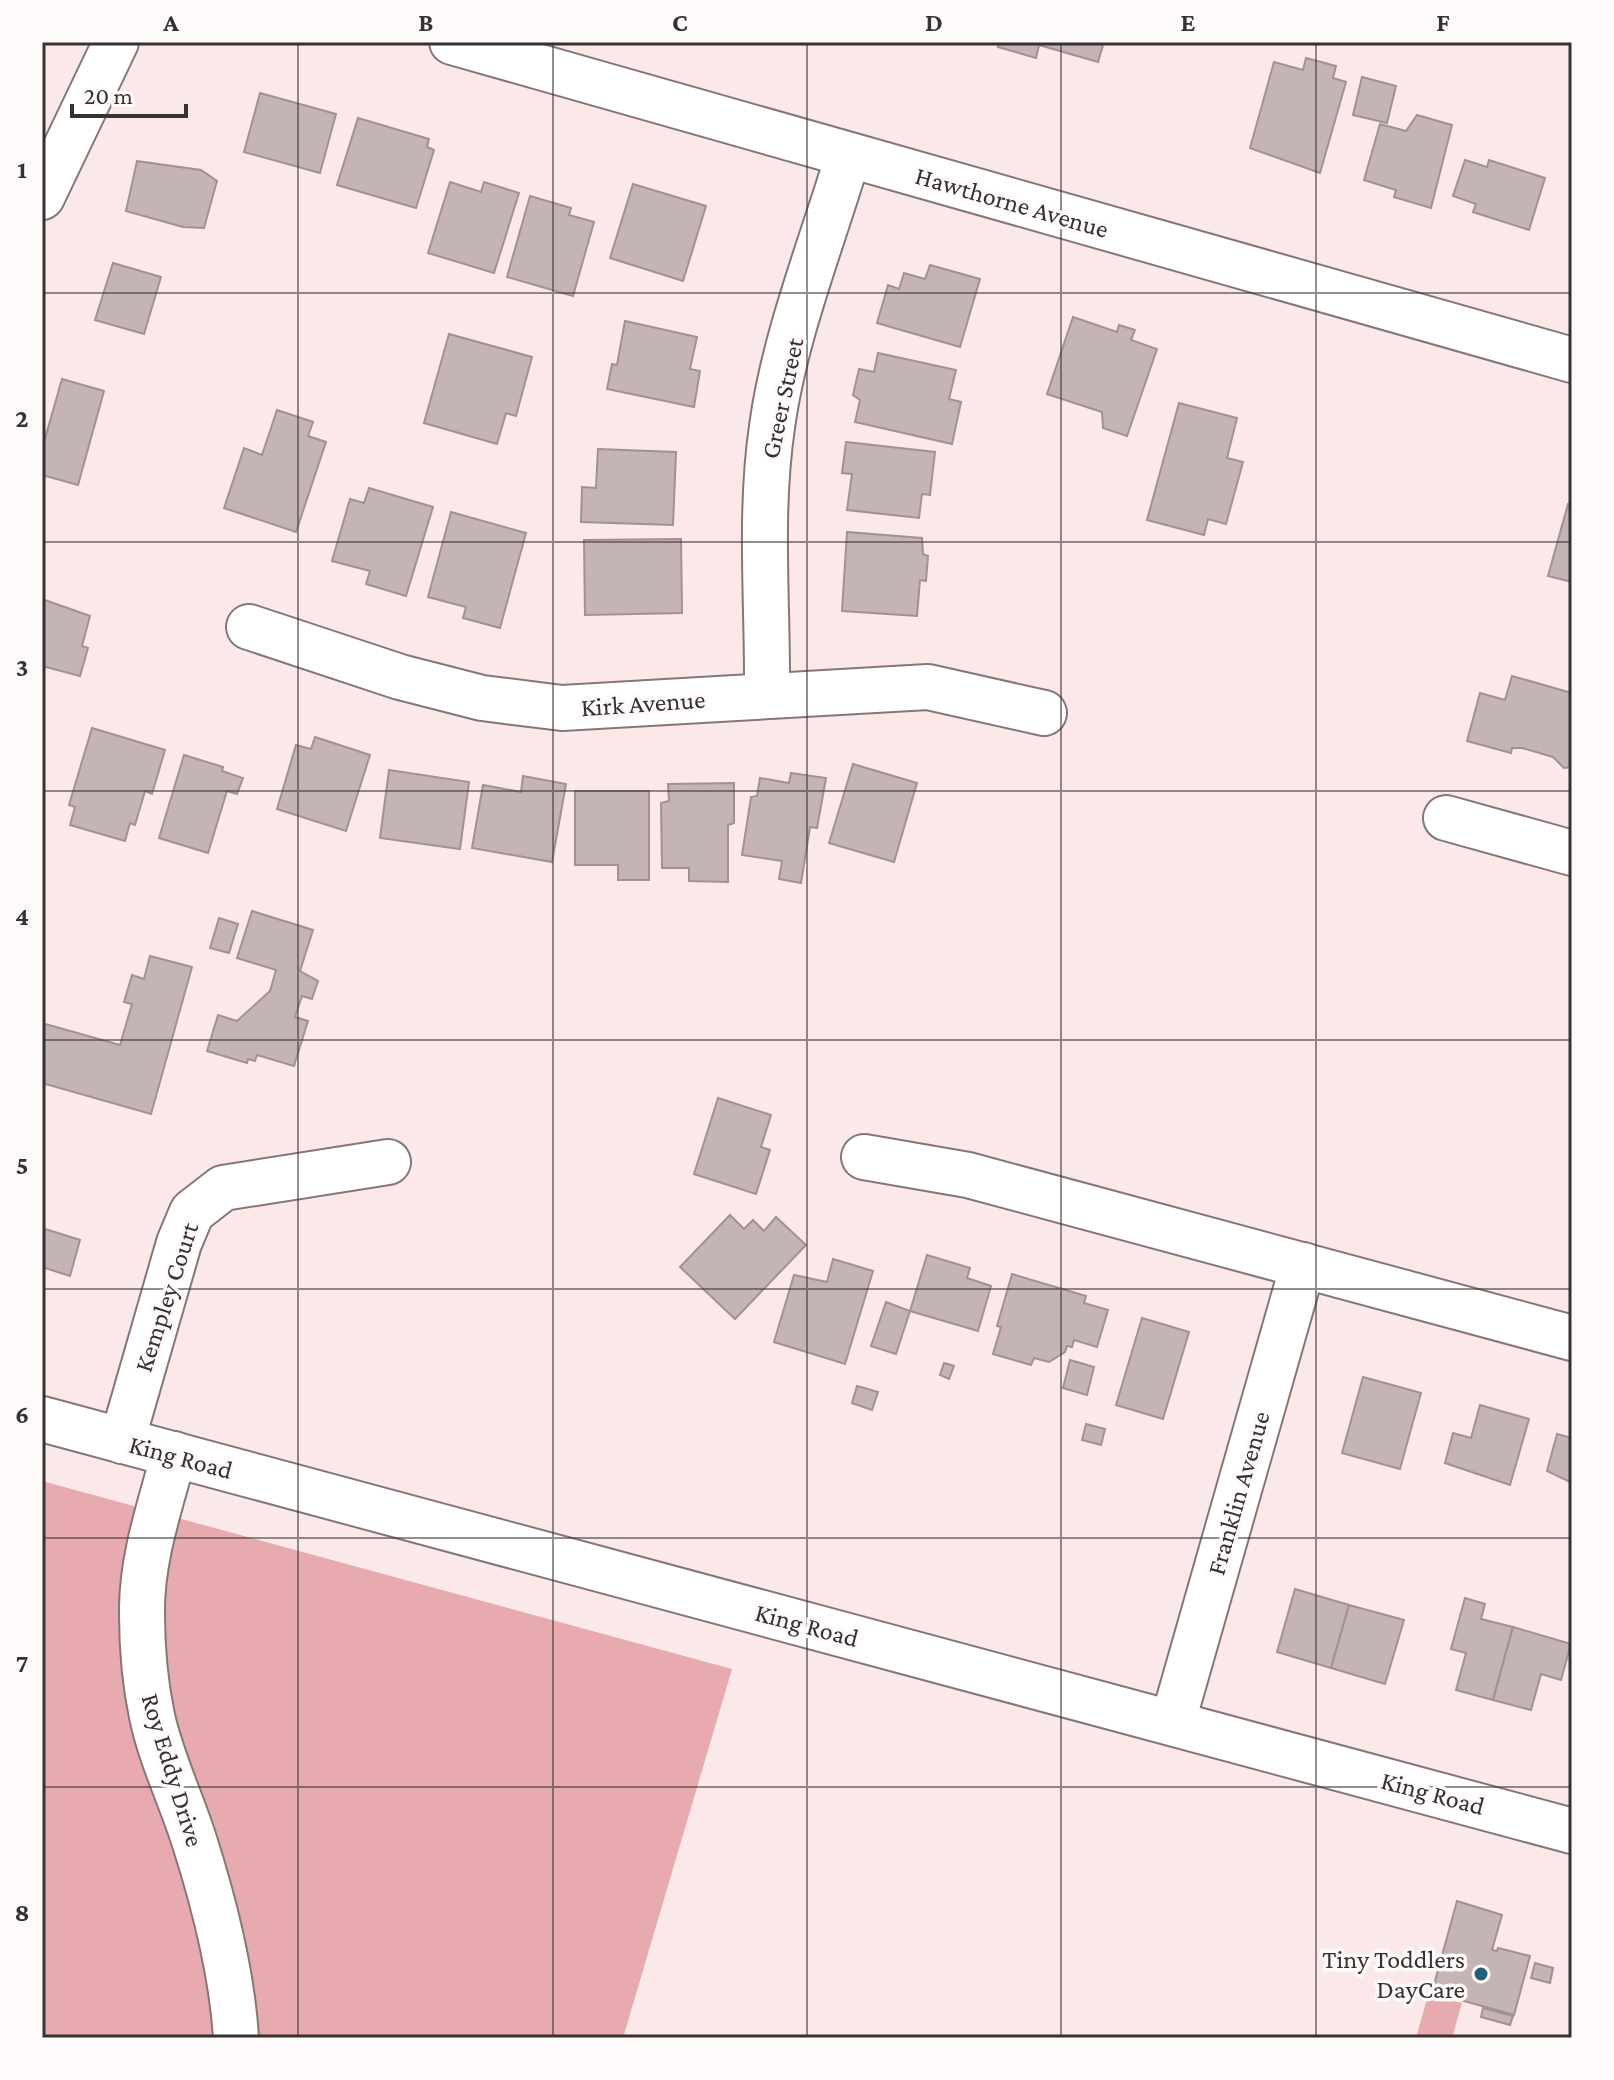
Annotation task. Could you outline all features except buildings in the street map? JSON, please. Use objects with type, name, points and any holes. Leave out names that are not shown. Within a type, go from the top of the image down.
[{"type":"street","points":[[42,197],[116,42]]},
{"type":"street","name":"Hawthorne Avenue","points":[[452,42],[542,55],[848,156],[1572,360]]},
{"type":"street","name":"Greer Street","points":[[767,695],[765,519],[772,424],[786,363],[848,156]]},
{"type":"street","name":"Kirk Avenue","points":[[249,627],[400,677],[482,698],[562,708],[928,687],[1044,713]]},
{"type":"street","points":[[1446,818],[1572,853]]},
{"type":"street","points":[[864,1157],[968,1175],[1572,1338]]},
{"type":"street","name":"Kempley Court","points":[[122,1441],[170,1273],[192,1212],[223,1188],[388,1162]]},
{"type":"street","name":"Franklin Avenue","points":[[1173,1721],[1303,1265]]},
{"type":"street","name":"King Road","points":[[42,1419],[1173,1721],[1572,1831]]},
{"type":"street","name":"Roy Eddy Drive","points":[[174,1454],[147,1556],[141,1611],[145,1669],[153,1719],[195,1843],[220,1934],[234,2001],[236,2038]]},
{"type":"shaded area","points":[[42,1481],[732,1669],[623,2038],[42,2038]]},
{"type":"shaded area","points":[[1428,1995],[1462,2003],[1452,2038],[1416,2038]]},
{"type":"place","name":"Tiny Toddlers DayCare","points":[[1481,1974]]}]
